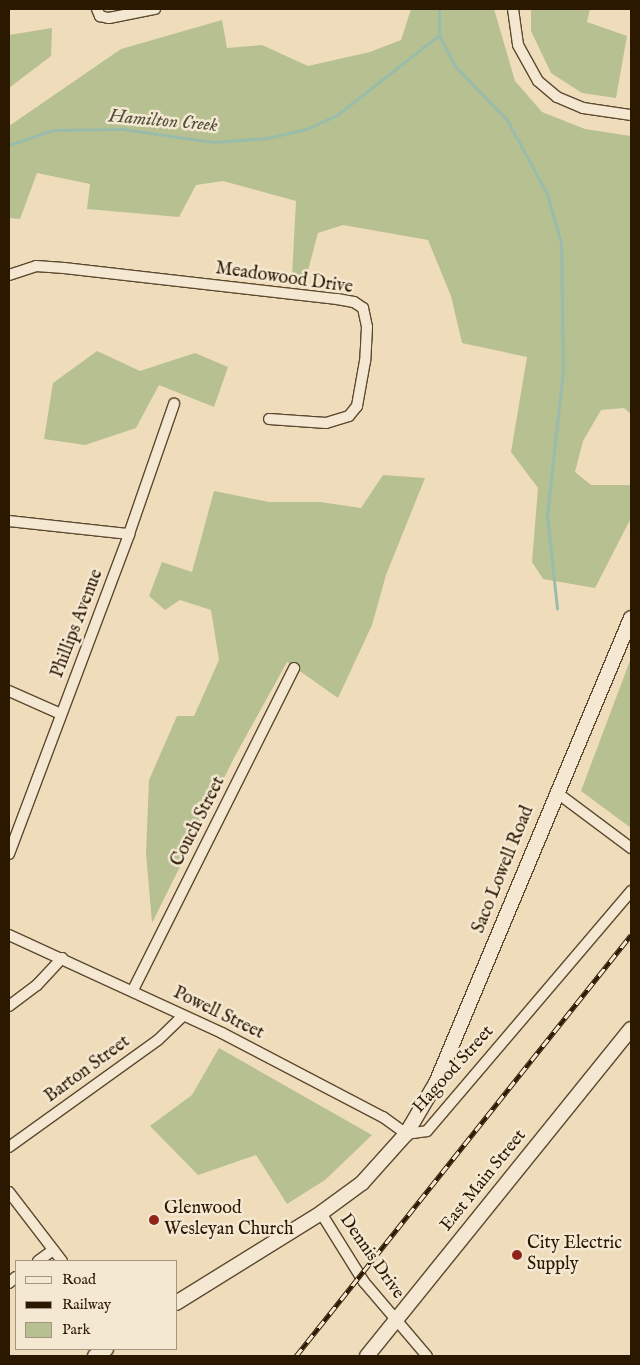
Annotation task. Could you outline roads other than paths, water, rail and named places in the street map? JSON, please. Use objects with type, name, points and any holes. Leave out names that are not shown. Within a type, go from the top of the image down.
[{"type":"street","points":[[97,9],[100,16],[109,18],[155,9]]},
{"type":"street","points":[[513,9],[518,45],[538,81],[557,97],[583,108],[631,115]]},
{"type":"street","name":"Meadowood Drive","points":[[9,275],[36,266],[64,268],[346,300],[363,308],[367,327],[365,361],[357,406],[349,416],[326,423],[269,419]]},
{"type":"street","name":"Phillips Avenue","points":[[9,854],[129,534],[174,404]]},
{"type":"street","points":[[9,521],[129,534]]},
{"type":"street","name":"Saco Lowell Road","points":[[406,1134],[436,1083],[556,792],[631,618]]},
{"type":"street","name":"Couch Street","points":[[133,990],[294,668]]},
{"type":"street","points":[[9,691],[60,714]]},
{"type":"street","points":[[556,792],[631,848]]},
{"type":"street","name":"Hagood Street","points":[[178,1302],[321,1213],[362,1183],[406,1134],[427,1131],[631,891]]},
{"type":"street","name":"Powell Street","points":[[9,935],[133,990],[183,1016],[222,1033],[374,1112],[406,1134]]},
{"type":"street","points":[[9,1006],[37,985],[62,958]]},
{"type":"street","name":"Barton Street","points":[[9,1147],[158,1040],[183,1016]]},
{"type":"street","name":"East Main Street","points":[[367,1356],[631,1029]]},
{"type":"street","points":[[9,1192],[61,1260]]},
{"type":"street","name":"Dennis Drive","points":[[321,1213],[364,1282],[427,1356]]},
{"type":"street","points":[[39,1260],[53,1250]]},
{"type":"waterway","points":[[439,9],[439,35],[454,65],[507,120],[547,194],[561,243],[563,370],[547,516],[557,608]]},
{"type":"waterway","name":"Hamilton Creek","points":[[9,145],[53,130],[122,129],[213,142],[267,138],[306,129],[337,115],[439,35]]},
{"type":"railway","points":[[296,1356],[631,935]]},
{"type":"place","name":"Glenwood Wesleyan Church","points":[[154,1220]]},
{"type":"place","name":"City Electric Supply","points":[[517,1255]]}]
